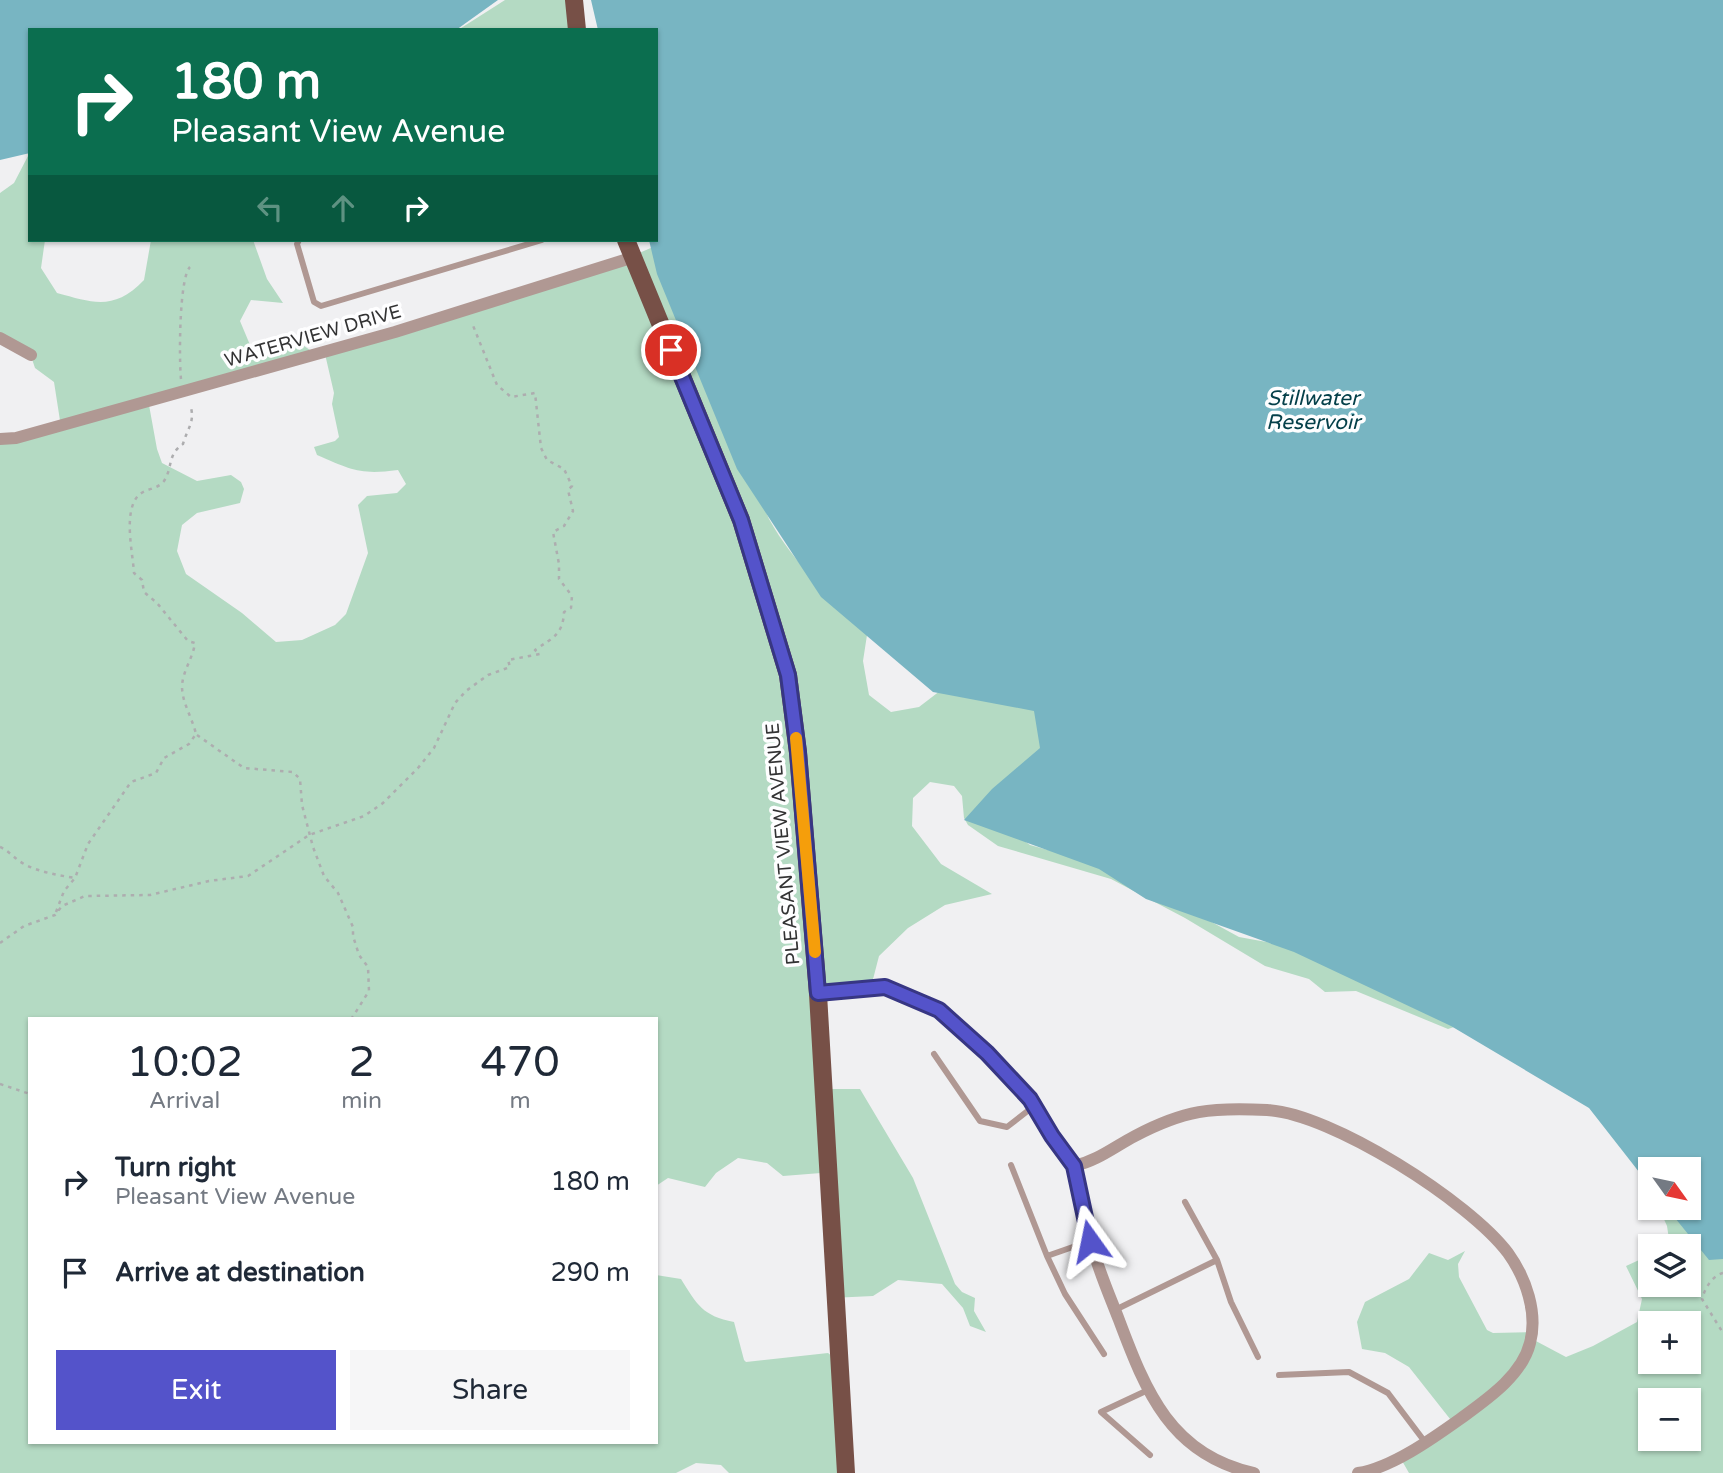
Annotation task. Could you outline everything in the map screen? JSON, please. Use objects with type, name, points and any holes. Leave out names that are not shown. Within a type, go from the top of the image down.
[{"type":"main road","points":[[574,0],[577,28]]},
{"type":"main road","name":"PLEASANT VIEW AVENUE","points":[[627,242],[741,520],[788,675],[798,752],[818,993],[846,1473]]},
{"type":"street","name":"WATERVIEW DRIVE","points":[[0,439],[16,438],[185,393],[467,311],[634,257]]},
{"type":"street","points":[[0,338],[31,355]]},
{"type":"street","points":[[818,993],[885,987],[939,1010],[987,1053],[1034,1106],[1074,1166],[1090,1241],[1135,1364],[1148,1390],[1172,1427],[1190,1443],[1223,1463],[1254,1473]]},
{"type":"street","points":[[1074,1166],[1090,1162],[1132,1137],[1170,1118],[1190,1112],[1205,1109],[1270,1110],[1300,1115],[1345,1134],[1429,1185],[1476,1221],[1509,1255],[1521,1276],[1532,1308],[1530,1343],[1519,1367],[1471,1411],[1425,1442],[1379,1466],[1358,1473]]},
{"type":"lane","points":[[298,242],[314,302],[321,306],[535,242]]},
{"type":"lane","points":[[934,1054],[980,1121],[1007,1127],[1034,1106]]},
{"type":"lane","points":[[1011,1165],[1065,1294],[1104,1354]]},
{"type":"lane","points":[[1185,1202],[1217,1260],[1231,1302],[1258,1357]]},
{"type":"lane","points":[[1047,1256],[1090,1241]]},
{"type":"lane","points":[[1115,1310],[1217,1260]]},
{"type":"lane","points":[[1279,1375],[1349,1372],[1388,1393],[1425,1442]]},
{"type":"lane","points":[[1148,1390],[1101,1412],[1150,1455]]},
{"type":"path","points":[[190,267],[184,272],[180,373],[192,411],[192,426],[183,444],[175,450],[166,478],[160,486],[140,494],[134,505],[130,522],[130,552],[134,573],[142,580],[144,592],[157,603],[188,641],[195,643],[193,658],[188,663],[182,687],[185,706],[196,734],[244,768],[293,772],[300,779],[302,805],[309,835],[324,876],[338,893],[353,927],[359,955],[368,967],[369,991],[353,1017]]},
{"type":"path","points":[[0,943],[24,926],[55,915],[62,906],[85,896],[150,895],[209,881],[248,876],[309,835],[364,817],[383,803],[434,748],[455,703],[488,675],[509,667],[508,660],[540,654],[535,650],[563,626],[564,612],[571,608],[572,596],[559,579],[554,532],[564,526],[573,511],[568,490],[572,486],[564,469],[547,460],[541,448],[535,393],[511,397],[497,385],[467,311]]},
{"type":"path","points":[[55,915],[64,891],[75,878],[88,844],[131,782],[156,773],[164,758],[189,744],[196,734]]},
{"type":"path","points":[[0,846],[21,863],[49,873],[75,878]]},
{"type":"path","points":[[0,1084],[28,1093]]},
{"type":"path","points":[[1723,1273],[1718,1274],[1705,1289],[1702,1299],[1723,1333]]},
{"type":"green space","points":[[505,0],[570,0],[572,28],[461,28]]},
{"type":"green space","points":[[28,156],[28,242],[45,242],[41,268],[57,293],[82,300],[103,302],[123,297],[133,290],[144,280],[151,242],[254,242],[267,279],[283,303],[251,300],[240,321],[253,352],[295,340],[316,354],[149,405],[162,463],[197,481],[231,475],[241,482],[244,489],[240,503],[197,513],[182,525],[177,551],[186,574],[242,613],[276,642],[302,640],[335,625],[346,614],[368,553],[358,505],[367,496],[397,493],[406,484],[398,470],[356,470],[317,455],[314,447],[335,441],[339,437],[332,404],[334,393],[325,354],[630,257],[653,247],[769,519],[802,566],[867,635],[863,661],[869,695],[891,712],[919,707],[949,684],[1040,697],[1044,744],[1001,823],[1030,845],[1113,868],[1239,937],[1272,943],[1304,940],[1463,1024],[1448,1029],[1356,991],[1325,992],[1309,979],[1265,966],[1185,918],[1111,879],[998,846],[968,825],[964,818],[962,796],[954,786],[930,782],[913,798],[912,826],[941,864],[992,894],[945,905],[908,928],[879,956],[871,987],[813,988],[825,1089],[860,1089],[913,1178],[955,1284],[962,1292],[975,1298],[974,1311],[986,1332],[970,1326],[963,1308],[942,1284],[898,1280],[873,1296],[831,1298],[821,1173],[783,1176],[767,1163],[738,1158],[716,1173],[705,1187],[668,1178],[658,1185],[658,1017],[28,1017],[28,1444],[658,1444],[658,1275],[681,1279],[708,1313],[734,1322],[746,1362],[828,1353],[833,1357],[839,1473],[729,1473],[721,1465],[696,1463],[676,1473],[0,1473],[0,441],[61,427],[54,382],[35,368],[31,356],[0,337],[0,193],[14,183]]},
{"type":"green space","points":[[1723,1036],[1723,1473],[1409,1473],[1401,1459],[1454,1424],[1409,1367],[1385,1353],[1362,1349],[1357,1322],[1365,1302],[1409,1279],[1429,1253],[1448,1260],[1465,1251],[1458,1264],[1459,1277],[1487,1330],[1493,1333],[1532,1332],[1534,1340],[1566,1357],[1637,1322],[1638,1317],[1638,1374],[1701,1374],[1701,1311],[1639,1311],[1641,1297],[1701,1297],[1701,1234],[1668,1234],[1664,1220],[1701,1220],[1701,1157],[1638,1157],[1638,1170],[1617,1139]]},
{"type":"green space","points":[[1638,1260],[1638,1291],[1626,1266]]},
{"type":"water","points":[[0,0],[498,0],[459,28],[28,28],[28,153],[0,160]]},
{"type":"water","name":"Stillwater Reservoir","points":[[591,0],[1723,0],[1723,1259],[1709,1260],[1701,1250],[1701,1234],[1688,1234],[1677,1220],[1701,1220],[1701,1157],[1638,1157],[1638,1171],[1589,1108],[1451,1026],[1294,952],[1146,899],[1099,869],[964,820],[992,789],[1040,748],[1034,711],[933,692],[821,597],[737,469],[657,274],[649,242],[658,242],[658,28],[598,28]]},
{"type":"slow traffic","points":[[796,738],[815,952]]},
{"type":"route","points":[[671,350],[741,520],[788,675],[798,752],[818,993],[885,987],[939,1010],[987,1053],[1030,1099],[1074,1166],[1090,1241]]}]
